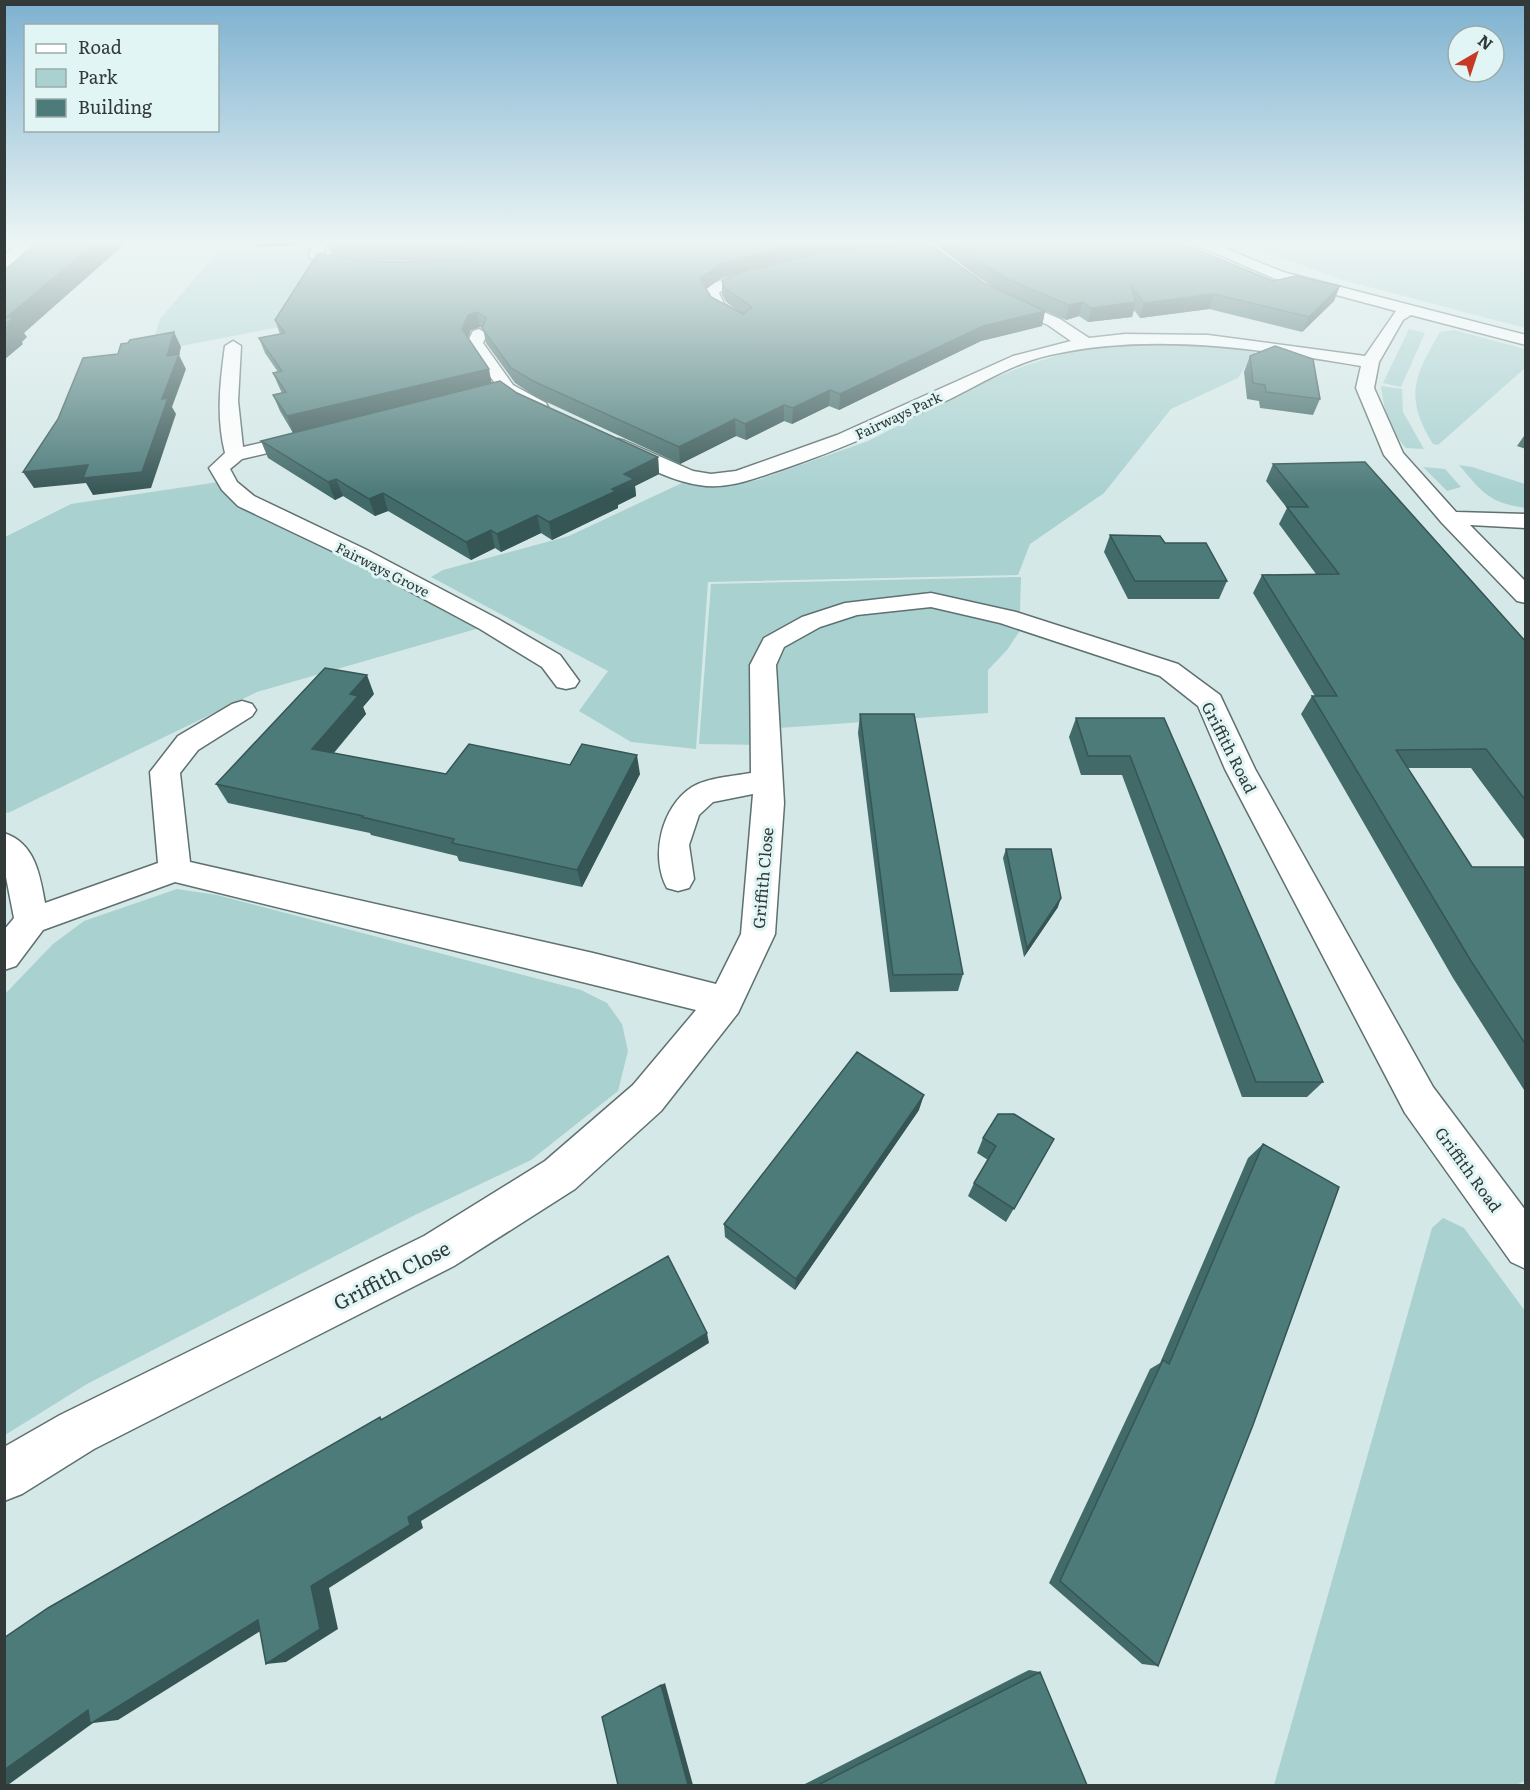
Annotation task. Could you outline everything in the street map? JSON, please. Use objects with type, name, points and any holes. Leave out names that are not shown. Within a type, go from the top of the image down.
[{"type":"street","points":[[1061,327],[1085,343]]},
{"type":"street","points":[[1391,327],[1370,362],[1365,388],[1394,455],[1450,518],[1526,596]]},
{"type":"street","points":[[1473,327],[1526,340]]},
{"type":"street","points":[[479,334],[475,343],[507,389],[559,417]]},
{"type":"street","name":"Fairways Park","points":[[600,436],[678,472],[711,480],[754,472],[825,448],[1008,362],[1085,343],[1144,340],[1211,342],[1297,349],[1370,362]]},
{"type":"street","points":[[233,346],[227,399],[228,432],[235,455],[332,432]]},
{"type":"street","points":[[484,394],[507,389]]},
{"type":"street","name":"Fairways Grove","points":[[235,455],[219,468],[229,486],[246,501],[359,555],[489,624],[551,661],[566,681]]},
{"type":"street","points":[[1450,518],[1526,521]]},
{"type":"street","name":"Griffith Road","points":[[764,707],[763,665],[773,643],[811,622],[854,608],[931,600],[1007,617],[1169,670],[1210,701],[1240,769],[1419,1100],[1526,1247]]},
{"type":"street","name":"Griffith Close","points":[[4,1476],[76,1432],[439,1251],[560,1174],[647,1098],[725,1002],[758,934],[769,803],[766,782],[764,707]]},
{"type":"street","points":[[174,870],[176,845],[167,808],[165,772],[188,743],[242,710]]},
{"type":"street","points":[[678,879],[673,845],[686,810],[703,794],[733,786],[766,782]]},
{"type":"street","points":[[4,845],[22,866],[31,921]]},
{"type":"street","points":[[4,956],[31,921],[174,870],[593,968],[725,1002]]},
{"type":"green space","points":[[158,327],[280,327],[280,327],[150,352]]},
{"type":"green space","points":[[1409,329],[1425,333],[1401,387],[1383,383]]},
{"type":"green space","points":[[1454,330],[1525,349],[1525,368],[1438,445],[1433,444],[1418,413],[1416,387],[1424,362],[1440,332]]},
{"type":"green space","points":[[1146,342],[1257,349],[1238,378],[1171,409],[1104,493],[1030,544],[1018,575],[708,582],[696,749],[631,742],[579,711],[608,671],[431,577],[443,570],[569,536],[684,482],[715,486],[758,480],[868,441],[982,383],[1024,366],[1087,346]]},
{"type":"green space","points":[[1381,386],[1402,389],[1403,412],[1424,449],[1406,448],[1395,434],[1388,419]]},
{"type":"green space","points":[[1459,465],[1525,484],[1525,508],[1502,503],[1487,495]]},
{"type":"green space","points":[[1423,467],[1445,469],[1461,487],[1447,491]]},
{"type":"green space","points":[[225,481],[490,625],[257,692],[8,813],[5,812],[5,537],[71,504]]},
{"type":"green space","points":[[1021,577],[1020,611],[1025,623],[1007,650],[988,670],[988,713],[765,729],[764,745],[699,744],[711,584]]},
{"type":"green space","points":[[177,889],[217,895],[581,990],[607,1003],[622,1024],[628,1051],[618,1091],[531,1160],[415,1215],[87,1384],[5,1435],[5,994],[53,944],[84,921]]},
{"type":"green space","points":[[1443,1218],[1464,1228],[1525,1311],[1525,1781],[1513,1786],[1274,1785],[1432,1228]]},
{"type":"building","points":[[280,327],[463,327],[462,329],[489,369],[287,416],[273,395],[286,392],[273,373],[282,371],[259,338],[285,333]]},
{"type":"building","points":[[982,327],[840,394],[830,390],[793,408],[784,405],[745,424],[735,419],[679,447],[533,381],[511,368],[482,328]]},
{"type":"building","points":[[174,332],[167,356],[179,354],[162,399],[168,398],[142,472],[83,478],[88,465],[23,472],[58,419],[83,358],[118,354],[121,344],[128,343],[130,340]]},
{"type":"building","points":[[1275,346],[1313,359],[1320,399],[1266,392],[1265,385],[1253,383],[1250,356]]},
{"type":"building","points":[[500,381],[517,393],[658,457],[624,474],[634,479],[612,489],[616,491],[549,522],[537,515],[497,534],[491,530],[466,542],[383,493],[369,499],[336,479],[328,482],[261,441]]},
{"type":"building","points":[[1365,462],[1526,642],[1526,801],[1486,749],[1396,750],[1472,867],[1526,867],[1526,1045],[1471,961],[1312,696],[1337,696],[1262,575],[1339,574],[1287,507],[1308,507],[1273,464]]},
{"type":"building","points":[[1110,535],[1160,536],[1165,543],[1206,543],[1227,581],[1135,581]]},
{"type":"building","points":[[325,668],[367,675],[350,694],[358,696],[312,749],[446,774],[469,744],[570,765],[582,744],[637,755],[577,870],[452,843],[454,839],[363,816],[216,784]]},
{"type":"building","points":[[860,714],[914,714],[963,974],[893,975]]},
{"type":"building","points":[[1076,718],[1164,718],[1323,1082],[1256,1082],[1130,756],[1088,756]]},
{"type":"building","points":[[1006,849],[1051,849],[1061,898],[1027,948]]},
{"type":"building","points":[[857,1052],[924,1095],[796,1279],[724,1224]]},
{"type":"building","points":[[998,1114],[1014,1114],[1054,1139],[1014,1209],[974,1183],[996,1146],[983,1138]]},
{"type":"building","points":[[1263,1144],[1339,1187],[1253,1425],[1158,1666],[1060,1581],[1163,1360],[1169,1364]]},
{"type":"building","points":[[668,1256],[707,1333],[408,1517],[410,1525],[311,1586],[320,1629],[266,1664],[258,1620],[90,1724],[88,1710],[4,1770],[4,1638],[48,1608],[380,1417],[381,1420]]},
{"type":"building","points":[[1040,1672],[1087,1785],[818,1785]]},
{"type":"building","points":[[661,1685],[688,1785],[618,1785],[602,1717]]}]
